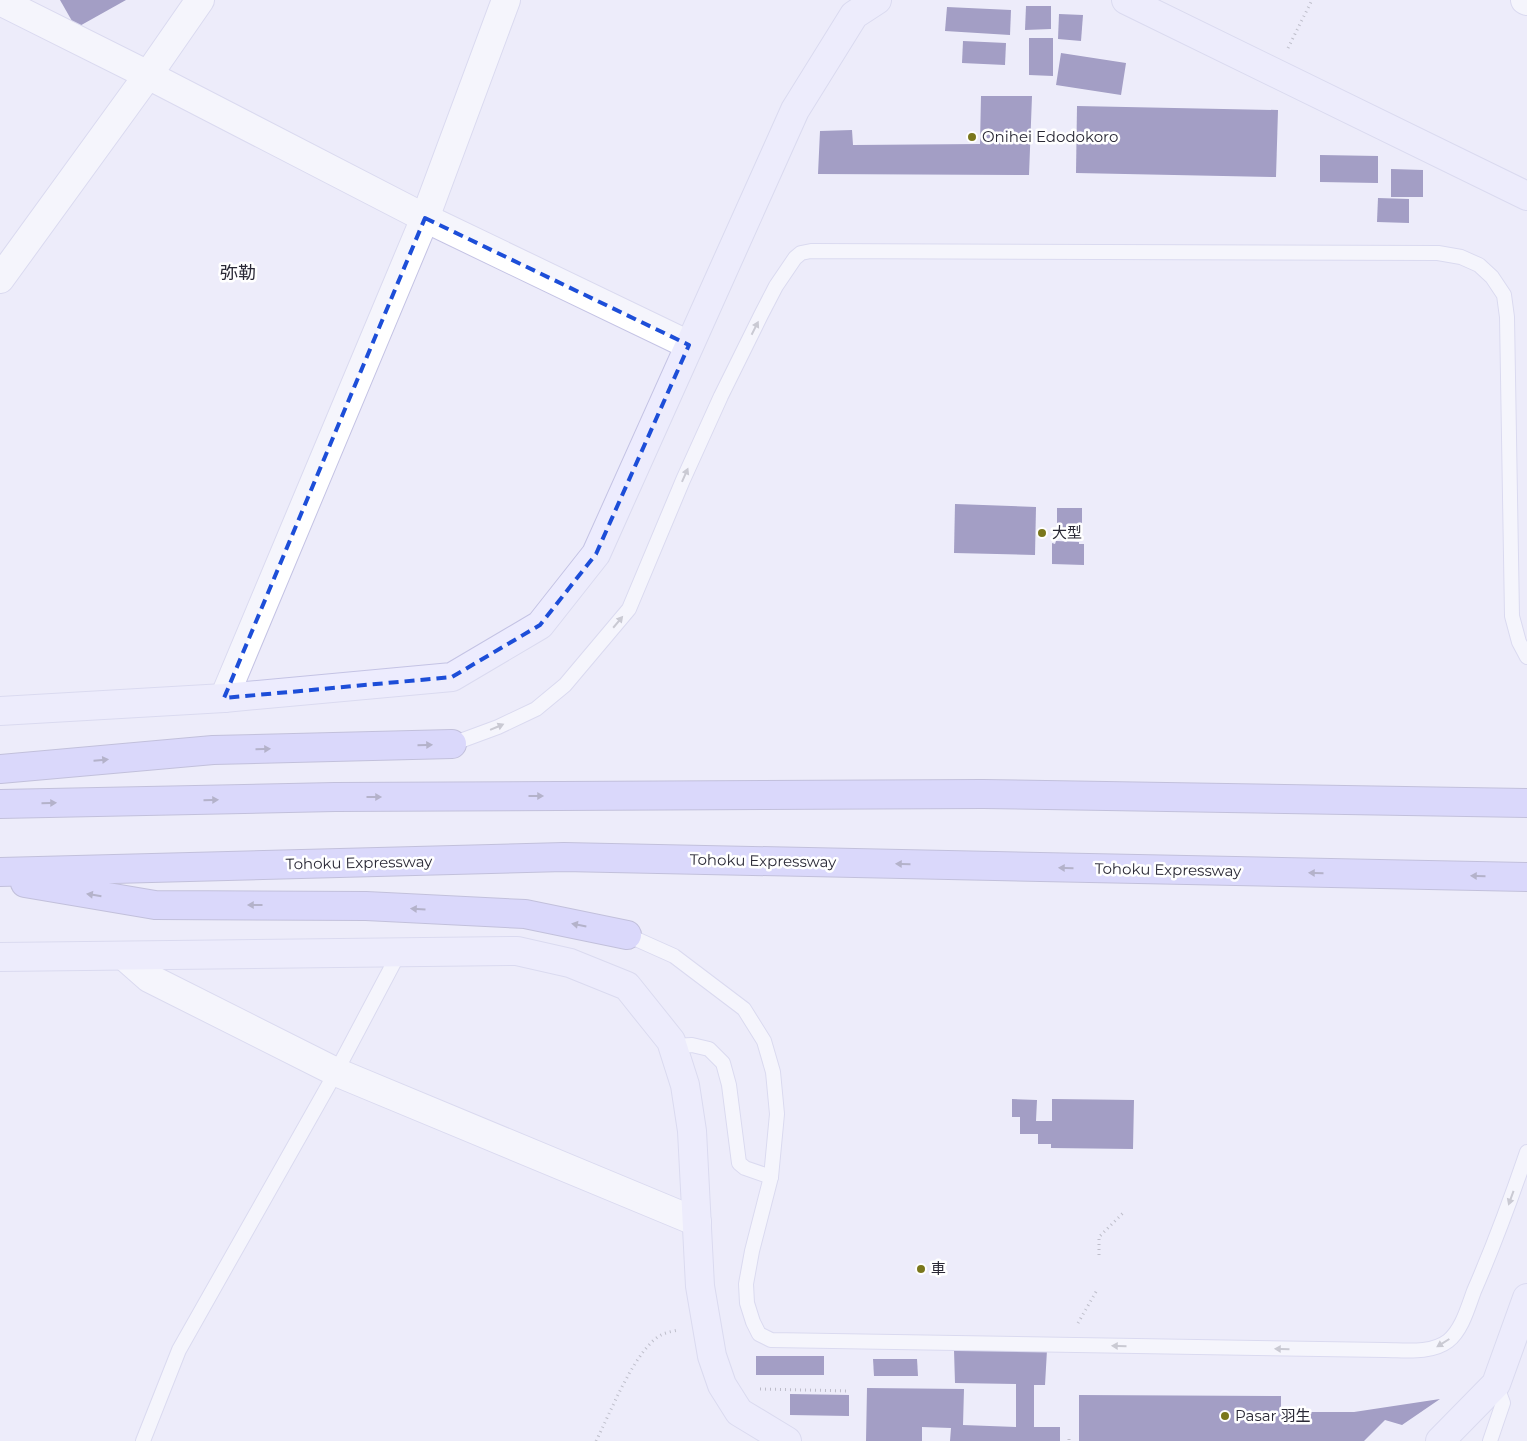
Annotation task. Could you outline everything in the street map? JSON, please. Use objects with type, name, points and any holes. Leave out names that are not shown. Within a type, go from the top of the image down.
[{"type":"highway","points":[[0,769],[212,750],[452,744]]},
{"type":"highway","points":[[0,804],[335,797],[963,794],[1527,803]]},
{"type":"highway","name":"Tohoku Expressway","points":[[0,872],[564,858],[1527,877]]},
{"type":"highway","points":[[0,879],[155,905],[366,906],[525,914],[627,935]]},
{"type":"street","points":[[0,279],[200,0]]},
{"type":"street","points":[[224,698],[425,218],[506,0]]},
{"type":"street","points":[[0,711],[224,698],[452,676],[540,625],[596,554],[795,110],[854,15],[877,0]]},
{"type":"street","points":[[1126,0],[1527,196]]},
{"type":"street","points":[[0,1],[425,218],[690,345]]},
{"type":"street","points":[[0,957],[517,951],[570,963],[627,986],[671,1040],[685,1085],[692,1131],[700,1286],[712,1356],[722,1385],[739,1412],[787,1441]]},
{"type":"street","points":[[124,956],[149,978],[336,1072],[697,1222]]},
{"type":"street","points":[[1440,1441],[1496,1384],[1527,1298]]},
{"type":"lane","points":[[452,744],[498,727],[536,709],[565,685],[629,610],[682,480],[761,315],[776,286],[795,258],[802,253],[811,251],[1438,253],[1461,257],[1479,265],[1492,277],[1504,295],[1507,317],[1512,616],[1518,642],[1527,657]]},
{"type":"lane","points":[[627,935],[674,956],[744,1009],[764,1041],[773,1072],[777,1114],[772,1177],[752,1251],[746,1284],[747,1303],[753,1322],[760,1334],[771,1340],[1426,1350],[1448,1341],[1463,1318],[1494,1245],[1527,1152]]},
{"type":"lane","points":[[143,1441],[179,1350],[336,1072],[399,953]]},
{"type":"lane","points":[[672,1046],[692,1045],[709,1049],[723,1062],[729,1085],[739,1163],[745,1168],[772,1177]]},
{"type":"lane","points":[[1490,1441],[1503,1403],[1496,1384]]},
{"type":"path","points":[[1276,73],[1312,0]]},
{"type":"path","points":[[1099,1256],[1099,1237],[1123,1213]]},
{"type":"path","points":[[1078,1324],[1097,1290]]},
{"type":"path","points":[[596,1441],[639,1356],[654,1340],[664,1333],[706,1323]]},
{"type":"path","points":[[754,1389],[850,1390]]},
{"type":"highlighted area","points":[[425,218],[689,345],[596,554],[540,625],[452,677],[224,698]]},
{"type":"building","points":[[60,0],[126,0],[76,28]]},
{"type":"building","points":[[1026,6],[1051,6],[1051,29],[1025,30]]},
{"type":"building","points":[[947,7],[1011,10],[1010,35],[945,31]]},
{"type":"building","points":[[1059,14],[1083,15],[1081,41],[1058,39]]},
{"type":"building","points":[[1029,38],[1053,38],[1053,76],[1029,75]]},
{"type":"building","points":[[963,41],[1006,43],[1005,65],[962,63]]},
{"type":"building","points":[[1061,53],[1126,63],[1121,95],[1056,85]]},
{"type":"building","points":[[981,96],[1032,96],[1029,175],[818,174],[820,131],[852,130],[853,145],[980,144]]},
{"type":"building","points":[[1077,106],[1278,110],[1276,177],[1076,173]]},
{"type":"building","points":[[1320,155],[1378,156],[1378,183],[1320,182]]},
{"type":"building","points":[[1391,169],[1423,170],[1423,197],[1391,197]]},
{"type":"building","points":[[1378,198],[1409,199],[1409,223],[1377,222]]},
{"type":"building","points":[[955,504],[1036,507],[1035,555],[954,553]]},
{"type":"building","points":[[1057,508],[1082,508],[1082,532],[1057,531]]},
{"type":"building","points":[[1056,541],[1084,544],[1084,565],[1052,564],[1052,543],[1055,544]]},
{"type":"building","points":[[1012,1099],[1037,1100],[1036,1121],[1052,1121],[1052,1099],[1134,1100],[1133,1149],[1051,1148],[1051,1144],[1038,1144],[1038,1134],[1020,1134],[1020,1117],[1012,1117]]},
{"type":"building","points":[[954,1350],[1047,1350],[1045,1385],[1034,1385],[1034,1427],[1060,1427],[1060,1441],[950,1441],[951,1428],[922,1427],[922,1441],[866,1441],[867,1388],[964,1389],[963,1425],[1016,1427],[1016,1384],[955,1383]]},
{"type":"building","points":[[756,1356],[824,1356],[824,1375],[756,1375]]},
{"type":"building","points":[[873,1359],[917,1359],[918,1376],[874,1376]]},
{"type":"building","points":[[790,1394],[849,1395],[849,1416],[790,1415]]},
{"type":"building","name":"Pasar 羽生","points":[[1079,1395],[1281,1396],[1281,1412],[1354,1412],[1440,1399],[1402,1425],[1385,1420],[1364,1441],[1079,1441]]},
{"type":"place","name":"Onihei Edodokoro","points":[[972,137]]},
{"type":"place","name":"大型","points":[[1042,533]]},
{"type":"place","name":"車","points":[[921,1269]]},
{"type":"place","name":"Pasar 羽生","points":[[1225,1416]]},
{"type":"district","name":"弥勒","points":[[238,273]]}]
